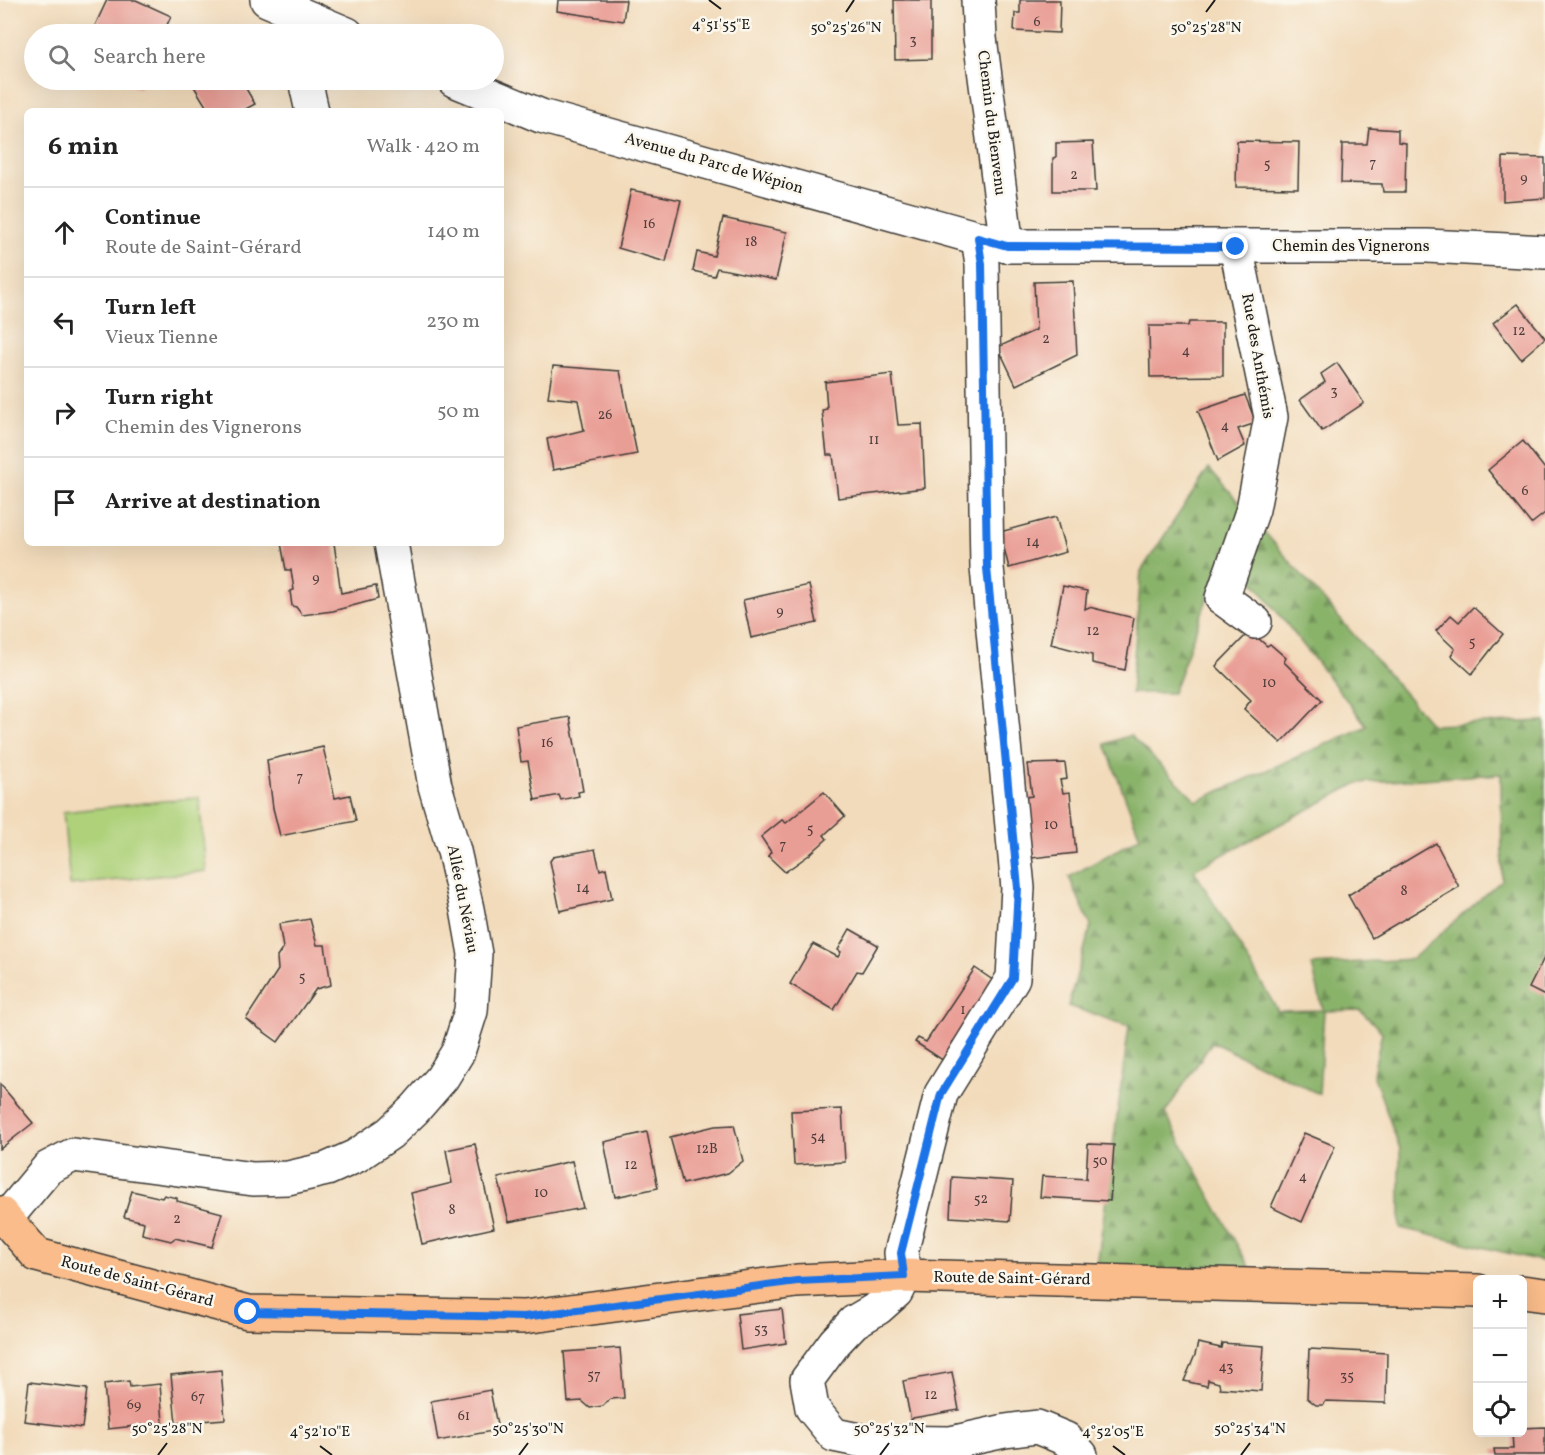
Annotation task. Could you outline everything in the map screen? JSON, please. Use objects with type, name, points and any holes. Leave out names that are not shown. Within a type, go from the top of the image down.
[{"type":"main road","name":"Route de Saint-Gérard","points":[[2,1215],[37,1255],[248,1312],[524,1317],[797,1281],[904,1276],[1473,1291]]},
{"type":"main road","points":[[1527,1293],[1545,1295]]},
{"type":"street","name":"Chemin du Bienvenu","points":[[904,1276],[901,1253],[941,1094],[1013,978],[1018,888],[987,568],[982,264],[992,242],[978,0]]},
{"type":"street","points":[[286,11],[320,24]]},
{"type":"street","points":[[307,90],[311,108]]},
{"type":"street","name":"Avenue du Parc de Wépion","points":[[478,90],[541,116],[992,242]]},
{"type":"street","name":"Chemin des Vignerons","points":[[992,242],[1236,247],[1427,246],[1545,252]]},
{"type":"street","name":"Rue des Anthémis","points":[[1236,247],[1271,417],[1253,509],[1222,598],[1256,622]]},
{"type":"street","name":"Allée du Néviau","points":[[2,1215],[13,1210],[48,1168],[73,1155],[253,1179],[288,1178],[327,1169],[356,1156],[390,1133],[442,1078],[458,1052],[471,1011],[475,954],[454,851],[435,786],[392,546]]},
{"type":"street","points":[[904,1276],[896,1292],[878,1308],[854,1322],[835,1342],[807,1380],[812,1408],[834,1435],[868,1442],[950,1443],[1005,1431],[1037,1427],[1066,1439],[1081,1455]]},
{"type":"green space","points":[[1209,468],[1432,725],[1545,721],[1545,1262],[1400,1228],[1400,1149],[1373,1074],[1382,1032],[1360,1010],[1324,1011],[1319,1094],[1212,1042],[1165,1113],[1259,1285],[1095,1281],[1129,1026],[1068,1006],[1091,926],[1069,877],[1140,837],[1105,744],[1130,735],[1197,801],[1367,726],[1226,547],[1173,693],[1131,693],[1141,571]],"holes":[[[1501,774],[1502,880],[1412,959],[1312,965],[1323,1010],[1278,1011],[1194,870],[1358,783]]]},
{"type":"green space","points":[[199,797],[206,871],[70,885],[63,812]]},
{"type":"building","points":[[107,0],[136,0],[171,16],[167,24],[96,24]]},
{"type":"building","points":[[558,0],[626,0],[623,21],[557,11]]},
{"type":"building","points":[[894,0],[931,0],[931,59],[895,60]]},
{"type":"building","points":[[1020,0],[1060,0],[1059,33],[1014,31],[1015,13],[1020,13]]},
{"type":"building","points":[[196,90],[247,90],[255,104],[248,108],[207,108]]},
{"type":"building","points":[[1369,128],[1398,130],[1398,142],[1406,143],[1405,192],[1383,192],[1382,184],[1341,183],[1342,144],[1367,144]]},
{"type":"building","points":[[1237,141],[1299,142],[1298,188],[1236,187]]},
{"type":"building","points":[[1093,142],[1096,191],[1053,191],[1053,158],[1056,157],[1056,143]]},
{"type":"building","points":[[1503,157],[1545,158],[1545,198],[1503,201]]},
{"type":"building","points":[[631,190],[681,200],[666,262],[618,248]]},
{"type":"building","points":[[723,218],[787,232],[776,280],[717,268],[714,276],[693,271],[697,252],[714,256]]},
{"type":"building","points":[[1073,281],[1077,355],[1016,385],[998,347],[1036,330],[1034,282]]},
{"type":"building","points":[[1518,304],[1545,338],[1521,359],[1493,323]]},
{"type":"building","points":[[1189,322],[1223,322],[1223,376],[1150,377],[1149,326],[1188,326]]},
{"type":"building","points":[[1337,363],[1364,403],[1322,431],[1300,400],[1325,382],[1321,374]]},
{"type":"building","points":[[553,366],[620,371],[637,454],[553,470],[547,439],[584,430],[578,400],[548,397]]},
{"type":"building","points":[[892,374],[898,425],[922,424],[925,488],[838,498],[833,455],[827,455],[822,410],[827,409],[825,382]]},
{"type":"building","points":[[1245,395],[1256,423],[1238,429],[1245,446],[1218,461],[1198,411]]},
{"type":"building","points":[[1523,441],[1545,469],[1545,513],[1531,524],[1488,470]]},
{"type":"building","points":[[1056,517],[1066,552],[1009,568],[1000,532]]},
{"type":"building","points":[[282,546],[334,546],[341,593],[376,586],[378,599],[333,611],[302,615],[296,607],[292,606],[290,591],[294,590],[291,570],[286,570]]},
{"type":"building","points":[[809,585],[817,623],[751,638],[743,600]]},
{"type":"building","points":[[1063,586],[1087,591],[1085,609],[1089,607],[1134,618],[1125,670],[1092,663],[1092,655],[1051,644]]},
{"type":"building","points":[[1473,607],[1503,634],[1472,674],[1451,655],[1455,649],[1436,631],[1451,615],[1459,622]]},
{"type":"building","points":[[1250,631],[1267,646],[1270,644],[1286,658],[1284,662],[1322,700],[1281,743],[1244,709],[1251,700],[1216,666]]},
{"type":"building","points":[[570,717],[583,791],[578,792],[579,796],[561,800],[559,795],[535,800],[528,761],[521,762],[516,726]]},
{"type":"building","points":[[323,747],[335,798],[350,795],[356,821],[280,836],[273,808],[267,760]]},
{"type":"building","points":[[1065,763],[1067,779],[1060,780],[1063,793],[1070,792],[1076,853],[1032,858],[1025,797],[1032,796],[1028,764]]},
{"type":"building","points":[[824,792],[845,816],[824,835],[827,839],[785,872],[768,856],[771,852],[761,837],[782,820],[786,823]]},
{"type":"building","points":[[1436,843],[1459,887],[1372,938],[1348,895]]},
{"type":"building","points":[[595,849],[600,870],[606,868],[612,899],[560,911],[550,861],[553,857]]},
{"type":"building","points":[[310,919],[317,945],[325,945],[331,985],[316,989],[278,1042],[246,1019],[278,970],[277,957],[283,948],[279,924]]},
{"type":"building","points":[[850,929],[878,945],[862,972],[857,971],[834,1010],[790,984],[813,944],[838,957],[841,952],[838,950]]},
{"type":"building","points":[[1545,956],[1545,996],[1529,988]]},
{"type":"building","points":[[975,968],[997,983],[944,1061],[915,1042],[918,1038],[926,1042]]},
{"type":"building","points":[[0,1084],[33,1123],[0,1149]]},
{"type":"building","points":[[842,1109],[845,1162],[794,1165],[791,1111]]},
{"type":"building","points":[[734,1125],[743,1161],[728,1173],[683,1184],[670,1137],[715,1126]]},
{"type":"building","points":[[647,1132],[658,1188],[615,1197],[604,1142]]},
{"type":"building","points":[[1304,1133],[1335,1146],[1302,1222],[1271,1207]]},
{"type":"building","points":[[475,1144],[494,1228],[422,1244],[411,1193],[452,1183],[446,1150]]},
{"type":"building","points":[[1088,1144],[1114,1145],[1110,1201],[1040,1197],[1042,1176],[1086,1179]]},
{"type":"building","points":[[572,1161],[583,1208],[509,1222],[498,1178]]},
{"type":"building","points":[[952,1177],[1013,1181],[1010,1221],[950,1217]]},
{"type":"building","points":[[132,1191],[162,1198],[164,1195],[177,1198],[177,1201],[222,1213],[212,1247],[175,1238],[171,1241],[142,1234],[144,1222],[124,1217]]},
{"type":"building","points":[[782,1309],[786,1343],[741,1350],[737,1314]]},
{"type":"building","points":[[1198,1343],[1221,1348],[1222,1343],[1264,1346],[1261,1391],[1220,1388],[1219,1383],[1208,1380],[1207,1386],[1184,1381]]},
{"type":"building","points":[[620,1348],[624,1398],[610,1399],[603,1406],[590,1408],[582,1401],[568,1402],[564,1352]]},
{"type":"building","points":[[1309,1349],[1387,1353],[1386,1403],[1326,1401],[1323,1405],[1316,1405],[1307,1398]]},
{"type":"building","points":[[221,1370],[225,1419],[176,1423],[171,1375]]},
{"type":"building","points":[[952,1372],[959,1410],[913,1418],[911,1421],[903,1381]]},
{"type":"building","points":[[129,1381],[130,1387],[160,1384],[163,1423],[108,1429],[104,1384]]},
{"type":"building","points":[[29,1382],[87,1389],[82,1428],[24,1421]]},
{"type":"building","points":[[490,1390],[498,1430],[438,1441],[431,1401]]},
{"type":"building","points":[[1545,1427],[1545,1455],[1495,1455],[1494,1449],[1513,1449],[1512,1437],[1527,1437],[1527,1428]]},
{"type":"route","points":[[248,1312],[524,1317],[797,1281],[904,1276],[901,1253],[941,1094],[1013,978],[1018,888],[987,568],[982,264],[978,238],[1007,246],[1236,247]]}]
